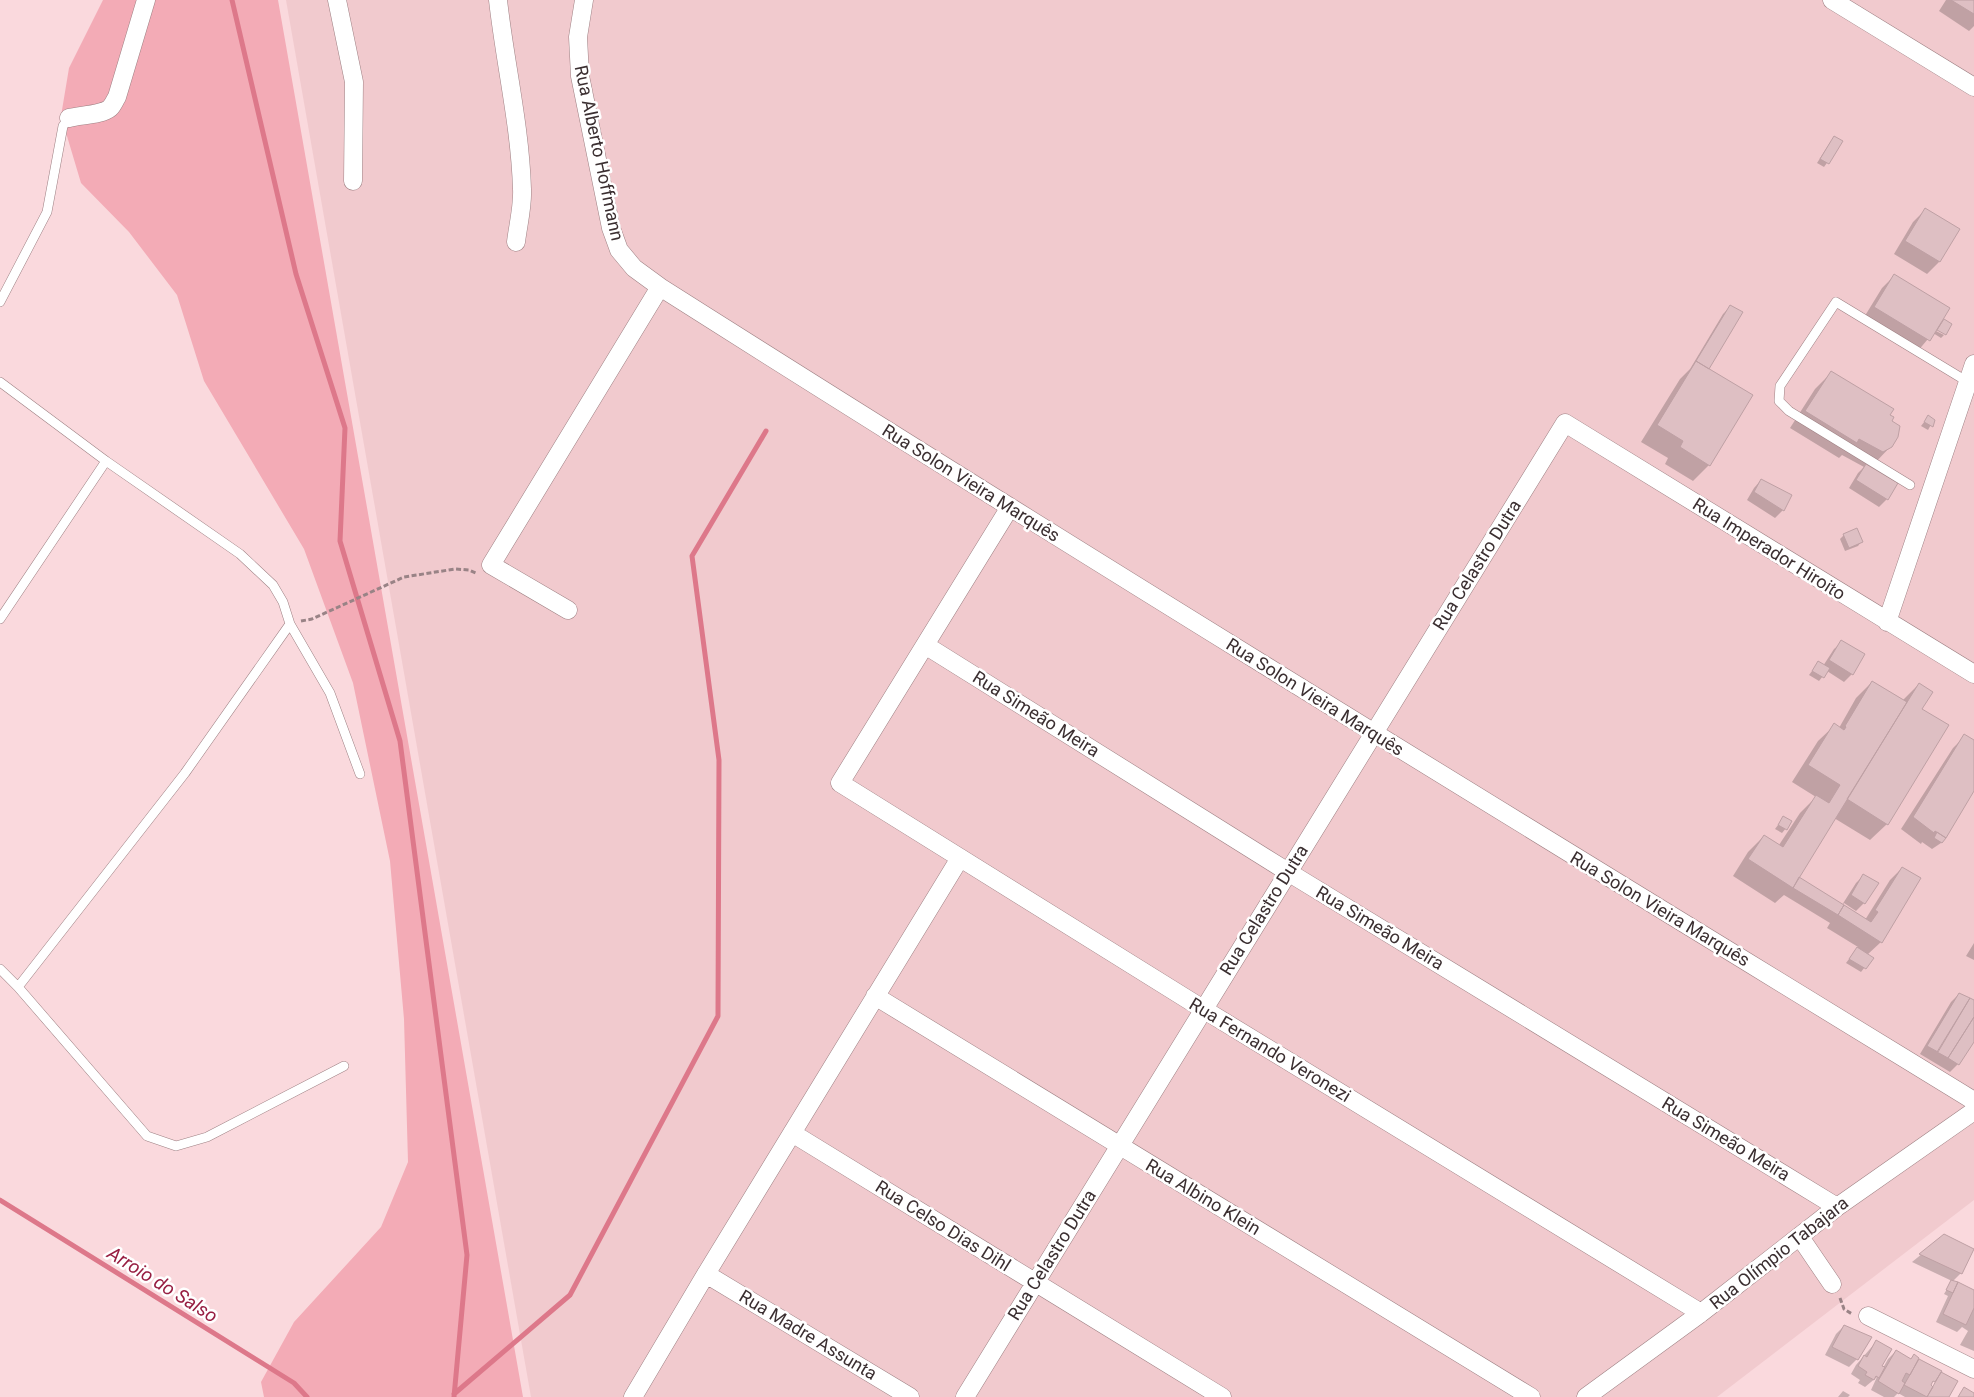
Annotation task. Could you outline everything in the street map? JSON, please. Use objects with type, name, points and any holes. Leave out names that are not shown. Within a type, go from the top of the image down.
[{"type":"street","points":[[69,118],[81,114],[99,113],[110,108],[117,97],[146,0]]},
{"type":"street","points":[[337,0],[354,82],[353,181]]},
{"type":"street","points":[[498,0],[504,53],[518,141],[522,191],[516,242]]},
{"type":"street","name":"Rua Alberto Hoffmann","points":[[584,0],[578,37],[580,76],[611,228],[619,250],[634,268],[660,287]]},
{"type":"street","points":[[1832,0],[1974,87]]},
{"type":"street","points":[[568,610],[491,565],[660,287]]},
{"type":"street","name":"Rua Solon Vieira Marquês","points":[[660,287],[1373,733],[1974,1101]]},
{"type":"street","points":[[1887,622],[1974,364]]},
{"type":"street","name":"Rua Imperador Hiroito","points":[[1564,423],[1974,674]]},
{"type":"street","name":"Rua Celastro Dutra","points":[[965,1397],[1564,423]]},
{"type":"street","points":[[925,645],[1010,507]]},
{"type":"street","name":"Rua Fernando Veronezi","points":[[925,645],[840,783],[1203,1009],[1701,1313]]},
{"type":"street","name":"Rua Simeão Meira","points":[[925,645],[1288,872],[1837,1207]]},
{"type":"street","points":[[633,1397],[960,858]]},
{"type":"street","name":"Rua Albino Klein","points":[[875,996],[1531,1397]]},
{"type":"street","name":"Rua Olímpio Tabajara","points":[[1586,1397],[1701,1313],[1837,1207],[1974,1111]]},
{"type":"street","name":"Rua Celso Dias Dihl","points":[[792,1133],[1222,1397]]},
{"type":"street","points":[[1800,1237],[1832,1284]]},
{"type":"street","name":"Rua Madre Assunta","points":[[706,1274],[910,1397]]},
{"type":"street","points":[[1868,1316],[1974,1369]]},
{"type":"lane","points":[[0,302],[47,212],[63,126],[69,118]]},
{"type":"lane","points":[[1910,484],[1789,411],[1779,401],[1780,386],[1836,302],[1968,382]]},
{"type":"lane","points":[[0,382],[106,461],[240,554],[273,585],[283,602],[290,624],[330,693],[360,774]]},
{"type":"lane","points":[[0,618],[106,461]]},
{"type":"lane","points":[[18,986],[185,773],[290,624]]},
{"type":"lane","points":[[0,969],[18,986],[147,1136],[176,1146],[207,1137],[344,1066]]},
{"type":"path","points":[[290,624],[312,618],[404,577],[455,569],[469,570],[477,574]]},
{"type":"path","points":[[1832,1284],[1847,1312],[1868,1316]]},
{"type":"shaded area","points":[[103,0],[278,0],[523,1397],[264,1397],[261,1382],[294,1322],[381,1227],[408,1162],[404,1019],[390,861],[353,683],[304,549],[204,381],[177,295],[129,232],[81,183],[61,116],[69,68]]},
{"type":"shaded area","points":[[286,0],[1974,0],[1974,1200],[1717,1397],[531,1397]]},
{"type":"building","points":[[1951,0],[1974,0],[1974,14]]},
{"type":"building","points":[[1834,136],[1843,141],[1829,164],[1820,159]]},
{"type":"building","points":[[1925,208],[1960,229],[1940,262],[1905,241]]},
{"type":"building","points":[[1894,274],[1950,308],[1930,341],[1874,307]]},
{"type":"building","points":[[1730,305],[1743,312],[1709,369],[1696,361]]},
{"type":"building","points":[[1944,319],[1952,324],[1946,335],[1937,330]]},
{"type":"building","points":[[1696,361],[1753,395],[1710,466],[1680,447],[1683,441],[1657,425]]},
{"type":"building","points":[[1831,371],[1894,409],[1890,415],[1894,417],[1892,421],[1900,426],[1898,437],[1892,447],[1883,452],[1859,439],[1857,443],[1805,411]]},
{"type":"building","points":[[1928,415],[1935,420],[1933,427],[1924,422]]},
{"type":"building","points":[[1866,464],[1898,483],[1888,500],[1856,480]]},
{"type":"building","points":[[1761,479],[1792,495],[1784,511],[1754,492]]},
{"type":"building","points":[[1857,528],[1863,542],[1849,548],[1843,534]]},
{"type":"building","points":[[1841,640],[1865,654],[1853,675],[1829,660]]},
{"type":"building","points":[[1818,661],[1830,668],[1824,678],[1812,671]]},
{"type":"building","points":[[1872,681],[1907,702],[1793,888],[1748,859],[1764,835],[1783,847],[1816,795],[1829,803],[1840,785],[1808,765],[1834,723],[1844,730]]},
{"type":"building","points":[[1919,683],[1933,692],[1922,709],[1949,725],[1888,825],[1847,799]]},
{"type":"building","points":[[1964,734],[1974,740],[1974,791],[1946,838],[1935,831],[1934,833],[1913,817]]},
{"type":"building","points":[[1783,816],[1792,821],[1787,830],[1778,825]]},
{"type":"building","points":[[1937,832],[1946,838],[1942,843],[1934,838]]},
{"type":"building","points":[[1902,867],[1921,878],[1882,943],[1838,915],[1844,905],[1871,922],[1878,912],[1875,910]]},
{"type":"building","points":[[1863,874],[1879,883],[1865,904],[1851,895]]},
{"type":"building","points":[[1799,877],[1844,905],[1838,915],[1793,888]]},
{"type":"building","points":[[1857,947],[1874,958],[1866,969],[1849,959]]},
{"type":"building","points":[[1959,993],[1970,998],[1938,1052],[1927,1046]]},
{"type":"building","points":[[1970,998],[1974,1000],[1974,1017],[1948,1058],[1937,1052]]},
{"type":"building","points":[[1974,1017],[1974,1042],[1959,1065],[1948,1058]]},
{"type":"building","points":[[1944,1234],[1974,1249],[1962,1274],[1919,1254]]},
{"type":"building","points":[[1951,1280],[1958,1282],[1953,1293],[1946,1290]]},
{"type":"building","points":[[1958,1282],[1974,1290],[1974,1308],[1966,1325],[1943,1314]]},
{"type":"building","points":[[1844,1325],[1872,1337],[1858,1360],[1832,1347]]},
{"type":"building","points":[[1876,1340],[1892,1349],[1882,1366],[1885,1367],[1879,1378],[1876,1376],[1874,1380],[1865,1375],[1867,1372],[1858,1366],[1864,1355],[1867,1357]]},
{"type":"building","points":[[1896,1350],[1911,1359],[1914,1354],[1919,1358],[1910,1375],[1906,1373],[1902,1381],[1905,1383],[1899,1394],[1878,1381]]},
{"type":"building","points":[[1919,1359],[1942,1371],[1935,1382],[1933,1381],[1931,1385],[1933,1387],[1927,1397],[1904,1385]]},
{"type":"building","points":[[1941,1372],[1958,1381],[1949,1397],[1927,1397]]},
{"type":"building","points":[[1964,1387],[1974,1393],[1974,1397],[1958,1397]]},
{"type":"waterway","points":[[232,0],[296,274],[345,428],[340,541],[400,741],[467,1255],[454,1397]]},
{"type":"waterway","points":[[454,1394],[570,1295],[718,1016],[719,760],[692,556],[766,431]]},
{"type":"waterway","name":"Arroio do Salso","points":[[0,1200],[294,1383],[307,1397]]}]
